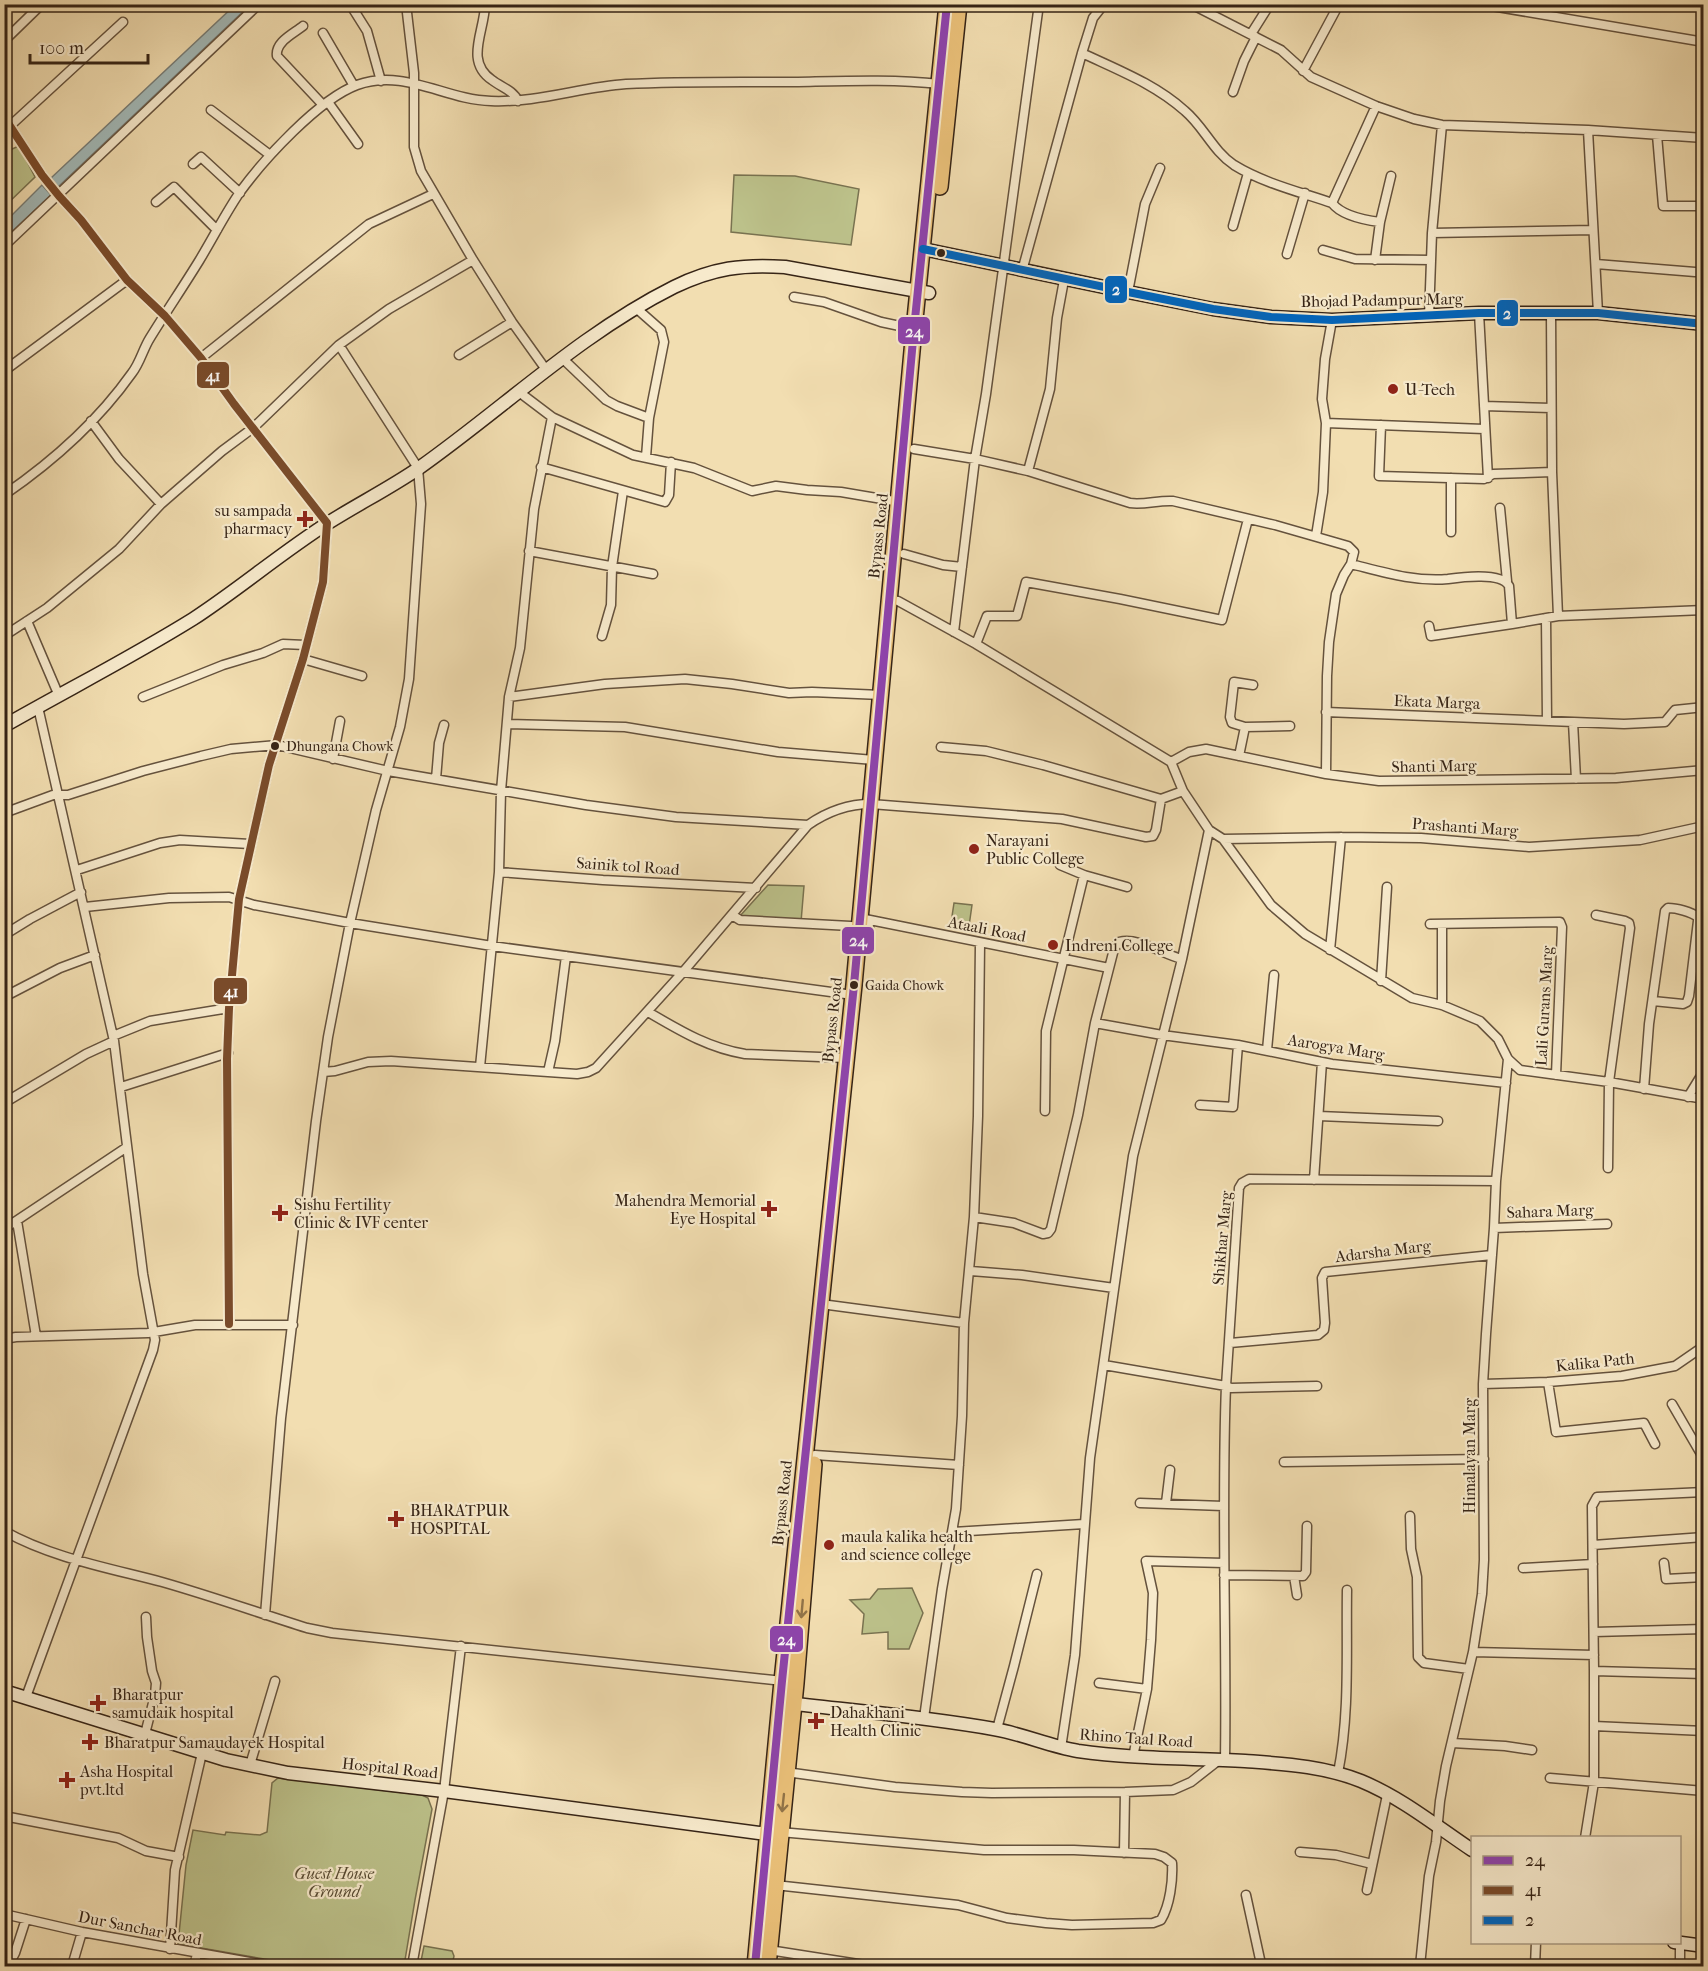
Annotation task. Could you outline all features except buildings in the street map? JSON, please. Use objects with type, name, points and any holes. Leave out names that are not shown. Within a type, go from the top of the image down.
[{"type":"highway","name":"Bypass Road","points":[[945,85],[947,4]]},
{"type":"highway","name":"Bypass Road","points":[[755,1966],[774,1832],[875,804],[904,554],[914,449],[924,291],[945,85],[959,4]]},
{"type":"highway","name":"Bypass Road","points":[[875,804],[874,760],[900,502],[914,329],[924,291]]},
{"type":"highway","name":"Bypass Road","points":[[841,1160],[852,994],[864,923]]},
{"type":"highway","name":"Bypass Road","points":[[789,1682],[815,1455],[826,1305]]},
{"type":"highway","name":"Bypass Road","points":[[768,1966],[775,1886],[774,1832]]},
{"type":"street","points":[[4,41],[42,4]]},
{"type":"street","points":[[4,246],[259,4]]},
{"type":"street","points":[[350,4],[367,31],[381,81]]},
{"type":"street","points":[[406,4],[414,82],[414,147],[421,171],[512,322],[547,371]]},
{"type":"street","points":[[485,4],[485,17],[476,51],[477,61],[481,71],[512,92],[518,101]]},
{"type":"street","points":[[954,632],[975,459],[1004,267],[1039,4]]},
{"type":"street","points":[[1022,271],[1082,53],[1093,18],[1104,4]]},
{"type":"street","points":[[1191,4],[1281,50],[1311,77],[1376,106],[1414,119],[1442,125],[1588,130],[1704,138]]},
{"type":"street","points":[[1233,92],[1254,36],[1270,4]]},
{"type":"street","points":[[1303,70],[1339,4]]},
{"type":"street","points":[[1480,4],[1704,42]]},
{"type":"street","points":[[10,125],[123,22]]},
{"type":"street","points":[[303,26],[280,44],[276,51],[278,56],[326,104],[358,144]]},
{"type":"street","points":[[323,33],[354,86]]},
{"type":"street","points":[[1082,53],[1166,94],[1194,119],[1221,155],[1248,173],[1332,203],[1343,212],[1380,222]]},
{"type":"street","points":[[4,495],[33,475],[91,421],[134,371],[148,341],[240,193],[270,155],[326,104],[354,86],[372,81],[414,82],[477,100],[518,101],[624,84],[888,81],[945,85]]},
{"type":"street","points":[[1332,203],[1376,106]]},
{"type":"street","points":[[211,110],[270,155]]},
{"type":"street","points":[[4,117],[42,175],[127,280],[165,315],[201,358],[327,523],[323,582],[303,658],[269,765],[238,899],[229,1008],[228,1053],[229,1324]]},
{"type":"street","points":[[1429,317],[1432,233],[1442,125]]},
{"type":"street","points":[[1588,130],[1598,313]]},
{"type":"street","points":[[1657,135],[1663,206],[1704,206]]},
{"type":"street","points":[[193,164],[201,157],[240,193]]},
{"type":"street","points":[[1128,292],[1145,204],[1160,168]]},
{"type":"street","points":[[1233,226],[1248,173]]},
{"type":"street","points":[[1375,260],[1380,222],[1391,176]]},
{"type":"street","points":[[156,202],[174,187],[218,230]]},
{"type":"street","points":[[201,358],[369,224],[433,194]]},
{"type":"street","points":[[1287,254],[1305,194]]},
{"type":"street","points":[[1432,233],[1593,230]]},
{"type":"street","name":"Bhojad Padampur Marg","points":[[928,249],[1064,280],[1254,315],[1332,320],[1479,313],[1598,313],[1704,324]]},
{"type":"street","points":[[1323,250],[1355,259],[1431,260]]},
{"type":"street","points":[[4,636],[47,608],[119,549],[161,504],[222,450],[253,428],[339,345],[389,309],[473,260]]},
{"type":"street","points":[[1596,264],[1695,272]]},
{"type":"street","points":[[4,726],[194,618],[327,523],[418,468],[584,341],[636,308],[675,287],[709,272],[746,266],[785,267],[924,291]]},
{"type":"street","points":[[4,371],[127,280]]},
{"type":"street","points":[[1028,471],[1050,388],[1057,318],[1064,280]]},
{"type":"street","points":[[794,297],[824,302],[881,322],[914,329]]},
{"type":"street","points":[[636,308],[664,334],[649,418],[646,457]]},
{"type":"street","points":[[1479,313],[1488,478]]},
{"type":"street","points":[[1551,313],[1552,472],[1558,616]]},
{"type":"street","points":[[1316,536],[1323,499],[1326,423],[1322,399],[1325,359],[1332,320]]},
{"type":"street","points":[[459,355],[512,322]]},
{"type":"street","points":[[266,1615],[281,1418],[323,1072],[350,923],[376,810],[400,727],[409,679],[421,504],[418,468],[339,345]]},
{"type":"street","points":[[562,358],[606,400],[649,418]]},
{"type":"street","points":[[519,392],[552,417],[633,455],[694,468],[752,491],[776,486],[841,492],[900,502]]},
{"type":"street","points":[[1484,406],[1551,408]]},
{"type":"street","points":[[480,1067],[499,872],[501,791],[509,697],[520,648],[529,551],[541,467],[552,417]]},
{"type":"street","points":[[91,421],[119,459],[161,504]]},
{"type":"street","points":[[1326,423],[1484,429]]},
{"type":"street","points":[[1382,425],[1379,476],[1488,478],[1493,474],[1552,472]]},
{"type":"street","points":[[914,449],[1028,471],[1130,504],[1142,505],[1164,500],[1173,501],[1348,546],[1354,552],[1351,564],[1340,583],[1329,642],[1326,774]]},
{"type":"street","points":[[541,467],[665,502],[669,495],[671,462]]},
{"type":"street","points":[[1451,478],[1451,532]]},
{"type":"street","points":[[602,636],[611,605],[612,567],[623,491]]},
{"type":"street","points":[[1500,508],[1512,624]]},
{"type":"street","points":[[976,644],[987,616],[1017,616],[1026,582],[1222,620],[1248,519]]},
{"type":"street","points":[[529,551],[653,574]]},
{"type":"street","points":[[904,554],[943,565],[962,567]]},
{"type":"street","points":[[1351,564],[1394,575],[1430,580],[1467,577],[1501,578],[1507,581]]},
{"type":"street","points":[[898,601],[976,644],[1171,762],[1183,791],[1209,830],[1223,839],[1271,905],[1305,934],[1381,981],[1412,998],[1442,1005],[1480,1021],[1498,1039],[1508,1059],[1520,1070],[1609,1082],[1704,1100]]},
{"type":"street","points":[[1429,626],[1431,636],[1558,616],[1704,610]]},
{"type":"street","points":[[1546,618],[1547,720]]},
{"type":"street","points":[[27,621],[59,696]]},
{"type":"street","points":[[143,697],[283,645],[305,645]]},
{"type":"street","points":[[303,658],[362,676]]},
{"type":"street","points":[[509,697],[605,684],[685,679],[789,693],[881,695]]},
{"type":"street","points":[[1253,685],[1234,682],[1230,720],[1234,725],[1245,727],[1290,726]]},
{"type":"street","points":[[26,1697],[153,1350],[154,1340],[114,1038],[38,707]]},
{"type":"street","name":"Ekata Marga","points":[[1326,712],[1624,724],[1665,722],[1675,710],[1704,707]]},
{"type":"street","points":[[333,759],[340,721]]},
{"type":"street","points":[[1574,722],[1576,779]]},
{"type":"street","points":[[507,723],[625,727],[762,750],[874,760]]},
{"type":"street","points":[[436,779],[439,743],[444,724]]},
{"type":"street","points":[[1239,756],[1245,727]]},
{"type":"street","points":[[4,813],[26,804],[58,795],[68,795],[143,771],[201,756],[231,749],[277,745],[388,771],[501,791],[676,817],[808,825]]},
{"type":"street","points":[[941,747],[986,751],[1161,799],[1183,791]]},
{"type":"street","name":"Shanti Marg","points":[[1171,762],[1189,752],[1206,749],[1326,774],[1379,781],[1576,779],[1659,775],[1704,770]]},
{"type":"street","points":[[323,1072],[368,1062],[391,1061],[577,1074],[596,1068],[683,972],[808,825],[839,808],[875,804],[1062,819],[1146,837],[1153,836],[1156,830],[1161,799]]},
{"type":"street","name":"Prashanti Marg","points":[[1223,839],[1421,838],[1529,847],[1640,840],[1704,826]]},
{"type":"street","points":[[1061,1748],[1075,1655],[1090,1458],[1133,1156],[1182,959],[1209,830]]},
{"type":"street","points":[[1330,950],[1341,837]]},
{"type":"street","points":[[76,870],[160,843],[180,840],[250,844]]},
{"type":"street","points":[[1060,865],[1084,875],[1127,887]]},
{"type":"street","name":"Sainik tol Road","points":[[499,872],[756,888]]},
{"type":"street","points":[[1044,1111],[1046,1030],[1084,875]]},
{"type":"street","points":[[1381,981],[1387,887]]},
{"type":"street","points":[[4,935],[30,918],[81,892]]},
{"type":"street","points":[[85,907],[169,898],[238,899],[254,905],[350,923],[492,946],[852,994]]},
{"type":"street","points":[[1644,1089],[1653,1000],[1665,911],[1673,908],[1695,915],[1698,921],[1687,1002],[1683,1004],[1653,1000]]},
{"type":"street","name":"Ataali Road","points":[[732,915],[740,920],[864,923],[1109,968]]},
{"type":"street","points":[[1596,915],[1625,921],[1629,923],[1630,928],[1609,1082],[1608,1168]]},
{"type":"street","name":"Lali Gurans Marg","points":[[1442,924],[1560,922],[1562,927],[1556,1075]]},
{"type":"street","points":[[1430,924],[1442,924],[1442,1005]]},
{"type":"street","points":[[974,1217],[1014,1223],[1043,1234],[1048,1233],[1051,1229],[1078,1115],[1095,1023],[1114,949],[1119,942],[1128,940],[1182,959]]},
{"type":"street","points":[[924,1718],[960,1465],[964,1323],[974,1217],[978,1116],[980,944]]},
{"type":"street","points":[[4,997],[60,968],[95,955]]},
{"type":"street","points":[[548,1072],[555,1041],[566,956]]},
{"type":"street","points":[[1268,1050],[1274,975]]},
{"type":"street","points":[[4,1103],[114,1038],[150,1021],[229,1008]]},
{"type":"street","points":[[648,1012],[710,1046],[732,1052],[846,1058]]},
{"type":"street","name":"Aarogya Marg","points":[[1095,1023],[1268,1050],[1322,1062],[1506,1083]]},
{"type":"street","points":[[1200,1105],[1233,1107],[1238,1045]]},
{"type":"street","points":[[121,1087],[228,1053]]},
{"type":"street","name":"Himalayan Marg","points":[[1420,1966],[1429,1876],[1437,1826],[1452,1743],[1473,1652],[1482,1594],[1484,1384],[1496,1181],[1508,1059]]},
{"type":"street","points":[[1314,1180],[1322,1062]]},
{"type":"street","points":[[1506,1083],[1520,1070]]},
{"type":"street","points":[[1688,1097],[1704,1071]]},
{"type":"street","points":[[1319,1116],[1438,1121]]},
{"type":"street","points":[[4,1229],[127,1146]]},
{"type":"street","name":"Shikhar Marg","points":[[1222,1760],[1226,1662],[1223,1506],[1226,1386],[1239,1188],[1249,1179],[1496,1181]]},
{"type":"street","points":[[17,1221],[36,1336]]},
{"type":"street","name":"Sahara Marg","points":[[1494,1228],[1607,1224]]},
{"type":"street","name":"Adarsha Marg","points":[[1230,1343],[1318,1335],[1324,1330],[1325,1323],[1322,1278],[1325,1272],[1492,1255]]},
{"type":"street","points":[[970,1271],[1022,1275],[1114,1288]]},
{"type":"street","points":[[826,1305],[964,1323]]},
{"type":"street","points":[[4,1339],[153,1332],[180,1326],[293,1325]]},
{"type":"street","name":"Kalika Path","points":[[1484,1384],[1622,1376],[1675,1366],[1704,1346]]},
{"type":"street","points":[[1104,1365],[1231,1388],[1317,1386]]},
{"type":"street","points":[[1548,1382],[1556,1432],[1644,1423],[1655,1444]]},
{"type":"street","points":[[1672,1404],[1704,1459]]},
{"type":"street","points":[[815,1455],[960,1465]]},
{"type":"street","points":[[1284,1462],[1484,1459]]},
{"type":"street","points":[[1166,1503],[1170,1470]]},
{"type":"street","points":[[1585,1836],[1594,1782],[1593,1506],[1597,1497],[1704,1492]]},
{"type":"street","points":[[1140,1503],[1223,1506]]},
{"type":"street","points":[[1410,1516],[1411,1549],[1417,1577],[1418,1658],[1424,1663],[1469,1669]]},
{"type":"street","points":[[952,1532],[1084,1524]]},
{"type":"street","points":[[1224,1575],[1303,1576],[1306,1572],[1307,1526]]},
{"type":"street","points":[[4,1530],[75,1560],[186,1589],[307,1628],[332,1633],[789,1682]]},
{"type":"street","points":[[1593,1545],[1704,1537]]},
{"type":"street","points":[[1132,1757],[1147,1689],[1153,1593],[1146,1561],[1224,1563]]},
{"type":"street","points":[[1664,1563],[1666,1579],[1704,1577]]},
{"type":"street","points":[[1522,1568],[1593,1564]]},
{"type":"street","points":[[997,1729],[1037,1574]]},
{"type":"street","points":[[1294,1576],[1297,1596]]},
{"type":"street","points":[[1338,1773],[1345,1717],[1347,1590]]},
{"type":"street","points":[[145,1734],[156,1683],[152,1671],[146,1617]]},
{"type":"street","points":[[1594,1632],[1704,1629]]},
{"type":"street","points":[[412,1966],[444,1791],[461,1646]]},
{"type":"street","points":[[1473,1652],[1594,1655]]},
{"type":"street","points":[[1594,1671],[1704,1674]]},
{"type":"street","points":[[250,1765],[275,1680]]},
{"type":"street","points":[[1099,1683],[1147,1689]]},
{"type":"street","name":"Hospital Road","points":[[5,1694],[26,1697],[202,1753],[250,1765],[335,1779],[444,1791],[759,1833],[774,1832]]},
{"type":"street","name":"Rhino Taal Road","points":[[787,1703],[924,1718],[997,1729],[1061,1748],[1132,1757],[1297,1765],[1338,1773],[1361,1781],[1387,1795],[1471,1849]]},
{"type":"street","points":[[1594,1726],[1704,1731]]},
{"type":"street","points":[[1452,1743],[1532,1750]]},
{"type":"street","points":[[170,1949],[175,1870],[202,1753]]},
{"type":"street","points":[[780,1772],[895,1787],[992,1793],[1125,1792],[1173,1790],[1191,1782],[1222,1760]]},
{"type":"street","points":[[1550,1778],[1704,1791]]},
{"type":"street","points":[[1124,1853],[1125,1792]]},
{"type":"street","points":[[1367,1890],[1387,1795]]},
{"type":"street","points":[[4,1816],[118,1838],[146,1851],[179,1857]]},
{"type":"street","points":[[774,1832],[984,1850],[1022,1849],[1155,1854],[1172,1863],[1165,1913],[1161,1920],[1153,1923],[1046,1923],[1007,1918],[958,1905],[775,1886]]},
{"type":"street","points":[[1300,1852],[1336,1855],[1372,1864]]},
{"type":"street","points":[[1246,1895],[1260,1965],[1359,1966]]},
{"type":"street","name":"Dur Sanchar Road","points":[[4,1914],[82,1932],[272,1966]]},
{"type":"street","points":[[8,1966],[26,1920]]},
{"type":"street","points":[[72,1966],[82,1932]]},
{"type":"street","points":[[1681,1943],[1704,1946]]},
{"type":"street","points":[[1535,1966],[1536,1944]]},
{"type":"street","points":[[1677,1944],[1680,1966]]},
{"type":"street","points":[[769,1950],[871,1966]]},
{"type":"street","points":[[194,1966],[197,1954]]},
{"type":"green space","points":[[19,146],[35,177],[5,206],[5,152]]},
{"type":"green space","points":[[734,175],[795,176],[859,189],[851,245],[731,232]]},
{"type":"green space","points":[[768,885],[804,886],[801,922],[740,916]]},
{"type":"green space","points":[[954,903],[972,905],[969,926],[951,923]]},
{"type":"green space","points":[[912,1588],[923,1613],[909,1649],[888,1649],[888,1632],[862,1634],[864,1614],[850,1600],[870,1599],[878,1589]]},
{"type":"green space","name":"Guest House Ground","points":[[278,1778],[422,1795],[428,1798],[432,1809],[404,1966],[305,1966],[178,1944],[186,1865],[193,1830],[225,1835],[226,1832],[260,1835],[267,1832],[272,1783]]},
{"type":"green space","points":[[424,1946],[452,1951],[454,1956],[452,1966],[420,1966]]},
{"type":"water","points":[[235,5],[250,5],[58,187],[51,178]]},
{"type":"water","points":[[42,185],[51,195],[5,238],[5,222]]},
{"type":"transit line","name":"24","points":[[755,1966],[854,985],[914,329],[947,4]]},
{"type":"transit line","name":"41","points":[[4,117],[42,175],[81,220],[127,280],[165,316],[201,358],[327,523],[323,582],[303,659],[269,765],[239,899],[229,1008],[227,1059],[229,1324]]},
{"type":"transit line","name":"2","points":[[923,249],[1213,309],[1271,317],[1332,320],[1479,313],[1598,313],[1704,324]]},
{"type":"place","name":"U-Tech","points":[[1393,389]]},
{"type":"place","name":"su sampada pharmacy","points":[[305,519]]},
{"type":"place","name":"Dhungana Chowk","points":[[275,746]]},
{"type":"place","name":"Narayani Public College","points":[[974,849]]},
{"type":"place","name":"Indreni College","points":[[1053,945]]},
{"type":"place","name":"Gaida Chowk","points":[[854,985]]},
{"type":"place","name":"Mahendra Memorial Eye Hospital","points":[[769,1209]]},
{"type":"place","name":"Sishu Fertility Clinic & IVF center","points":[[280,1213]]},
{"type":"place","name":"BHARATPUR HOSPITAL","points":[[396,1519]]},
{"type":"place","name":"maula kalika health and science college","points":[[829,1545]]},
{"type":"place","name":"Bharatpur samudaik hospital","points":[[98,1703]]},
{"type":"place","name":"Dahakhani Health Clinic","points":[[816,1721]]},
{"type":"place","name":"Bharatpur Samaudayek Hospital","points":[[90,1742]]},
{"type":"place","name":"Asha Hospital pvt.ltd","points":[[67,1780]]}]
